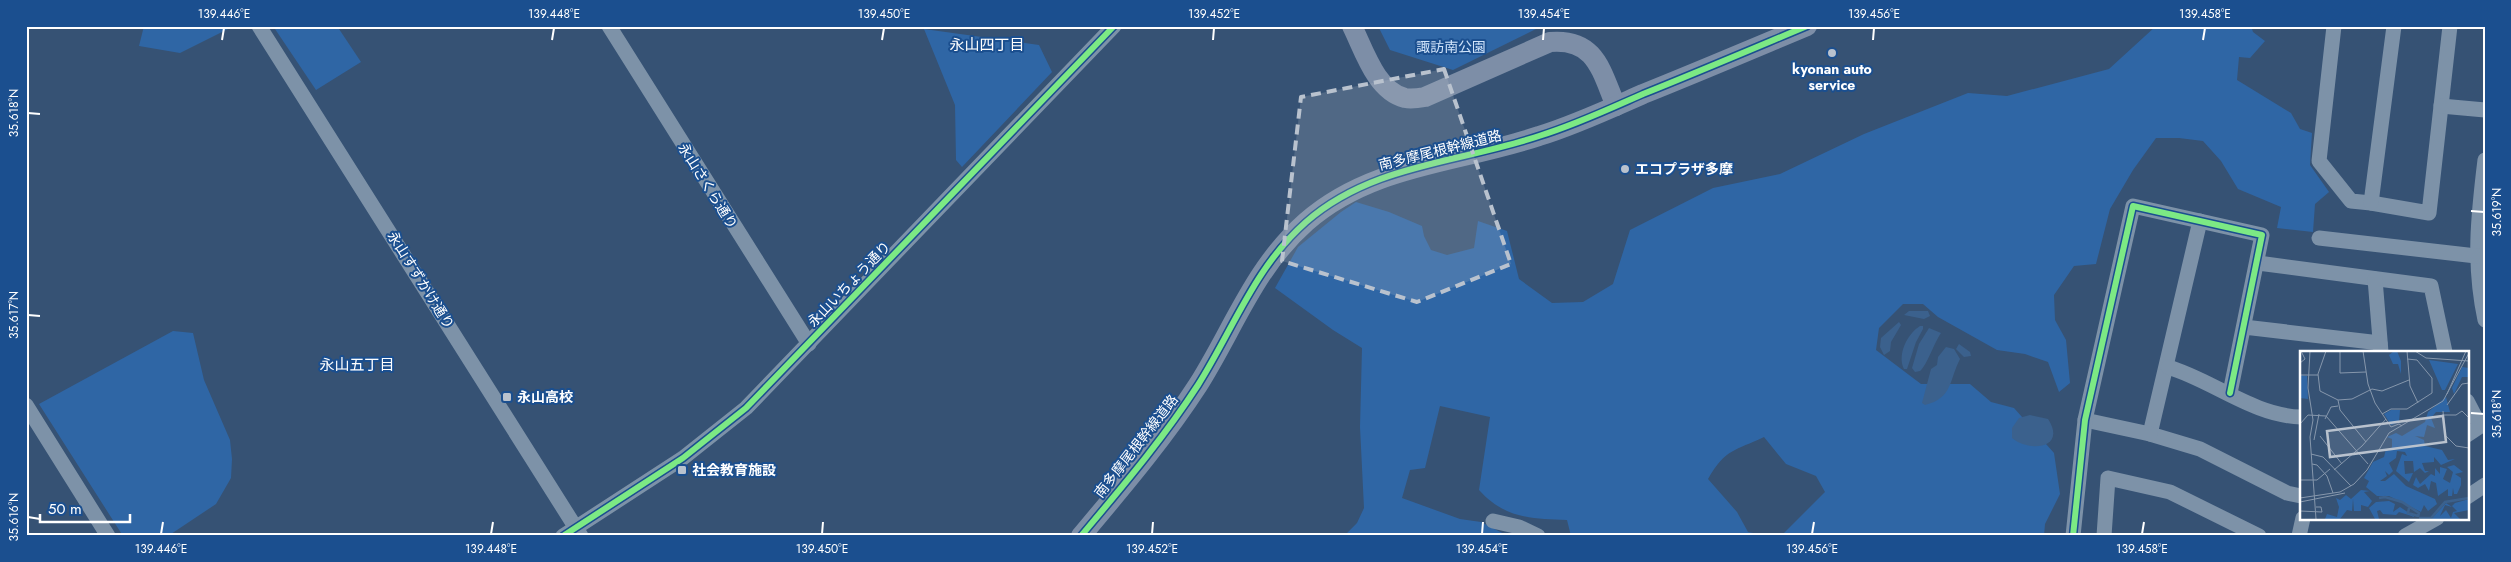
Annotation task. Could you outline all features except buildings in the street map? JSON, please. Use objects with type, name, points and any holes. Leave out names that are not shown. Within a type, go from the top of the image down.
[{"type":"main road","points":[[1352,26],[1384,86],[1395,94],[1407,98],[1425,97],[1550,42],[1564,41],[1576,43],[1587,50],[1596,61],[1616,106]]},
{"type":"main road","name":"南多摩尾根幹線道路","points":[[1081,536],[1142,464],[1178,415],[1221,347],[1251,288],[1268,263],[1287,240],[1326,206],[1374,180],[1434,162],[1522,142],[1616,106],[1807,26]]},
{"type":"street","name":"永山すずかけ通り","points":[[259,26],[573,533]]},
{"type":"street","name":"永山さくら通り","points":[[609,26],[809,344]]},
{"type":"street","name":"永山いちょう通り","points":[[573,533],[683,458],[746,408],[1114,26]]},
{"type":"street","points":[[2334,26],[2319,161],[2351,202],[2371,203],[2429,213],[2450,26]]},
{"type":"street","points":[[2371,203],[2394,26]]},
{"type":"street","points":[[2441,106],[2485,110]]},
{"type":"street","points":[[2485,160],[2478,286],[2485,320]]},
{"type":"street","points":[[2073,536],[2085,420],[2133,206],[2262,235],[2258,263],[2230,393]]},
{"type":"street","points":[[2150,434],[2168,367],[2200,221]]},
{"type":"street","points":[[2319,238],[2481,256]]},
{"type":"street","points":[[2258,263],[2431,286],[2445,351]]},
{"type":"street","points":[[2244,328],[2380,347],[2375,279]]},
{"type":"street","points":[[2168,367],[2261,408],[2300,417]]},
{"type":"street","points":[[2468,403],[2482,424],[2468,434]]},
{"type":"street","points":[[26,405],[108,536]]},
{"type":"street","points":[[2085,420],[2150,434],[2200,449],[2287,493],[2300,496]]},
{"type":"street","points":[[2104,536],[2108,478],[2170,492],[2259,536]]},
{"type":"street","points":[[2468,496],[2485,485]]},
{"type":"street","points":[[2299,536],[2302,520]]},
{"type":"street","points":[[2405,536],[2433,520]]},
{"type":"street","points":[[1493,521],[1519,527],[1538,536]]},
{"type":"highlighted area","points":[[1444,69],[1511,264],[1417,302],[1282,261],[1301,97]]},
{"type":"green space","points":[[144,26],[234,26],[180,53],[139,46]]},
{"type":"green space","points":[[273,26],[337,26],[361,62],[316,90]]},
{"type":"green space","name":"諏訪南公園","points":[[1378,26],[1542,26],[1453,70],[1390,50]]},
{"type":"green space","points":[[2156,26],[2251,26],[2253,32],[2265,41],[2250,58],[2239,57],[2237,80],[2291,113],[2300,129],[2312,133],[2310,165],[2329,192],[2315,204],[2313,232],[2277,228],[2281,207],[2238,189],[2221,161],[2203,141],[2156,138],[2133,170],[2110,209],[2096,264],[2074,266],[2054,295],[2055,320],[2066,340],[2070,383],[2059,392],[2048,362],[2025,354],[1997,350],[1938,317],[1923,304],[1903,304],[1879,328],[1876,350],[1921,384],[1970,384],[1991,402],[2014,408],[2054,453],[2060,494],[2045,524],[2044,536],[1781,536],[1825,492],[1816,476],[1786,464],[1764,437],[1738,448],[1726,456],[1720,461],[1708,479],[1737,512],[1748,532],[1769,536],[1571,536],[1567,520],[1542,519],[1519,515],[1508,512],[1488,499],[1479,490],[1490,417],[1440,406],[1425,468],[1410,470],[1402,498],[1460,519],[1481,522],[1508,536],[1344,536],[1357,523],[1364,508],[1360,427],[1362,348],[1333,330],[1275,288],[1298,247],[1356,202],[1389,212],[1422,226],[1424,236],[1431,250],[1447,255],[1474,248],[1478,221],[1507,231],[1519,279],[1552,303],[1583,302],[1613,284],[1630,230],[1713,188],[1780,174],[1864,134],[1968,93],[2007,96],[2109,69]]},
{"type":"green space","points":[[924,29],[1039,45],[1052,72],[962,167],[956,160],[955,105]]},
{"type":"green space","points":[[173,331],[193,333],[204,380],[230,440],[231,478],[216,504],[168,536],[123,536],[39,404]]},
{"type":"shaded area","points":[[1909,311],[1928,311],[1930,316],[1924,319],[1904,315]]},
{"type":"shaded area","points":[[1899,322],[1901,325],[1891,342],[1890,351],[1884,355],[1880,347],[1881,338]]},
{"type":"shaded area","points":[[1920,326],[1923,326],[1923,329],[1916,342],[1907,369],[1904,369],[1902,358],[1904,345],[1911,334]]},
{"type":"shaded area","points":[[1929,328],[1941,333],[1923,368],[1915,372],[1912,368],[1919,344]]},
{"type":"shaded area","points":[[1959,344],[1970,352],[1971,356],[1964,357],[1956,349]]},
{"type":"shaded area","points":[[1946,347],[1954,349],[1960,359],[1945,393],[1941,398],[1925,405],[1922,403],[1931,369],[1937,365],[1938,357]]},
{"type":"shaded area","points":[[2030,415],[2048,419],[2053,429],[2053,436],[2050,442],[2036,446],[2019,443],[2012,438],[2012,428],[2019,418]]},
{"type":"cycle path","points":[[563,536],[683,458],[746,408],[1114,26]]},
{"type":"cycle path","points":[[1081,536],[1142,462],[1185,405],[1211,364],[1246,299],[1272,259],[1306,222],[1332,203],[1359,188],[1388,176],[1417,167],[1509,145],[1566,127],[1807,26]]},
{"type":"cycle path","points":[[2073,536],[2085,420],[2133,206],[2262,235],[2230,393]]},
{"type":"place","name":"kyonan auto service","points":[[1832,53]]},
{"type":"place","name":"エコプラザ多摩","points":[[1625,169]]},
{"type":"place","name":"永山高校","points":[[507,397]]},
{"type":"place","name":"社会教育施設","points":[[682,470]]},
{"type":"district","name":"永山四丁目","points":[[987,45]]},
{"type":"district","name":"永山五丁目","points":[[357,365]]}]
